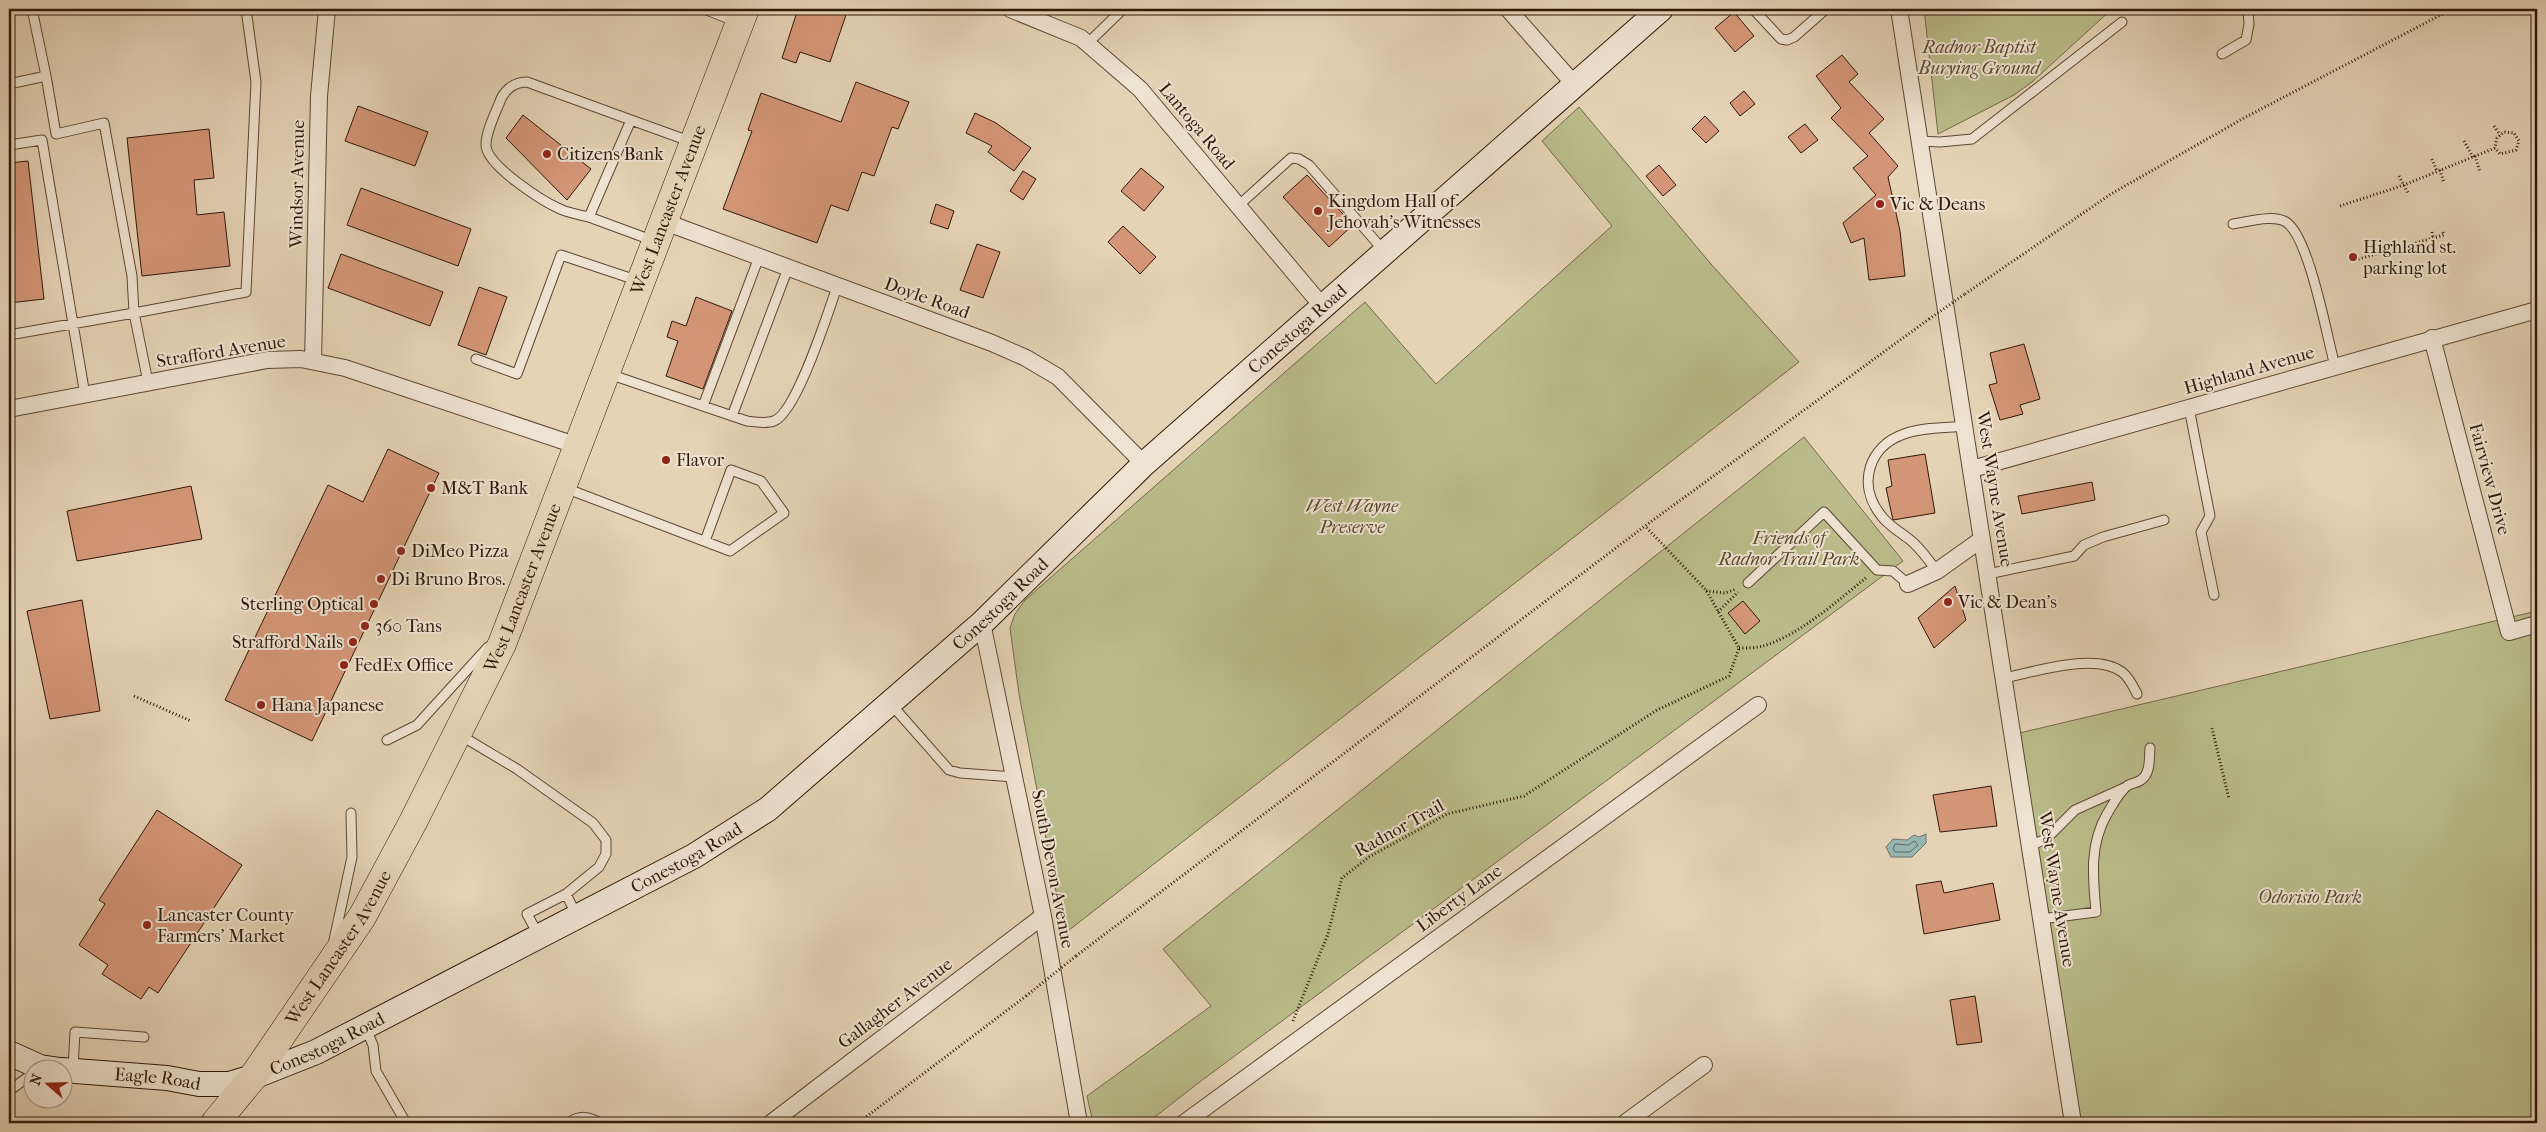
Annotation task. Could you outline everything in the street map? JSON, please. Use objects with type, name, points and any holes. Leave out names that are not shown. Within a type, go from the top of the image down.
[{"type":"highway","name":"West Lancaster Avenue","points":[[215,1123],[254,1077],[362,917],[457,733],[509,625],[642,282],[742,16]]},
{"type":"main road","name":"Conestoga Road","points":[[254,1077],[316,1052],[694,856],[768,809],[982,623],[1144,464],[1661,9]]},
{"type":"main road","name":"Eagle Road","points":[[9,1053],[26,1060]]},
{"type":"main road","name":"Eagle Road","points":[[72,1071],[167,1078],[199,1084],[229,1084],[254,1077]]},
{"type":"street","name":"Windsor Avenue","points":[[313,361],[318,96],[327,9]]},
{"type":"street","name":"Lantoga Road","points":[[1010,9],[1081,38],[1140,89],[1324,307]]},
{"type":"street","points":[[1508,9],[1574,84]]},
{"type":"street","name":"West Wayne Avenue","points":[[1898,9],[1972,469],[2072,1123]]},
{"type":"street","name":"Doyle Road","points":[[661,232],[759,257],[992,343],[1034,363],[1058,377],[1144,464]]},
{"type":"street","name":"Highland Avenue","points":[[1972,469],[2537,310]]},
{"type":"street","name":"Fairview Drive","points":[[2432,338],[2509,632],[2537,624]]},
{"type":"street","name":"Strafford Avenue","points":[[9,409],[267,360],[302,359],[345,368],[578,446]]},
{"type":"street","points":[[1908,584],[1937,571],[1982,539]]},
{"type":"street","name":"South Devon Avenue","points":[[982,623],[1044,916],[1079,1123]]},
{"type":"street","name":"Liberty Lane","points":[[1184,1123],[1758,704]]},
{"type":"street","name":"Gallagher Avenue","points":[[770,1123],[1044,916]]},
{"type":"street","points":[[1625,1123],[1704,1065]]},
{"type":"lane","points":[[32,9],[56,134]]},
{"type":"lane","points":[[9,335],[246,292],[256,82],[246,9]]},
{"type":"lane","points":[[704,9],[742,16]]},
{"type":"lane","points":[[1087,44],[1123,9]]},
{"type":"lane","points":[[1753,9],[1781,38],[1787,40],[1794,37],[1826,9]]},
{"type":"lane","points":[[2222,54],[2246,40],[2249,24],[2248,9]]},
{"type":"lane","points":[[1920,141],[1940,142],[1972,139],[2122,22]]},
{"type":"lane","points":[[9,84],[46,76]]},
{"type":"lane","points":[[661,232],[589,218],[557,208],[500,169],[491,158],[486,145],[500,101],[513,86],[519,82],[527,82],[694,143]]},
{"type":"lane","points":[[589,218],[631,120]]},
{"type":"lane","points":[[9,145],[42,140],[56,134],[104,123],[132,276],[134,313],[148,382]]},
{"type":"lane","points":[[42,140],[74,324],[84,395]]},
{"type":"lane","points":[[1238,206],[1291,158],[1298,159],[1308,165],[1385,252]]},
{"type":"lane","points":[[2233,224],[2277,219],[2286,222],[2296,231],[2305,251],[2335,366]]},
{"type":"lane","points":[[476,359],[517,374],[561,255],[642,282]]},
{"type":"lane","points":[[703,406],[759,257]]},
{"type":"lane","points":[[732,416],[788,268]]},
{"type":"lane","points":[[606,373],[732,416],[762,423],[774,421],[783,414],[796,393],[837,287]]},
{"type":"lane","points":[[2189,408],[2210,516],[2201,532],[2214,595]]},
{"type":"lane","points":[[1937,571],[1918,547],[1880,515],[1873,503],[1867,476],[1876,452],[1902,434],[1965,426]]},
{"type":"lane","points":[[562,487],[730,551],[784,513],[761,481],[731,470],[705,541]]},
{"type":"lane","points":[[1745,586],[1824,512],[1877,570],[1893,571],[1908,584]]},
{"type":"lane","points":[[1988,574],[2074,556],[2084,545],[2164,520]]},
{"type":"lane","points":[[387,740],[417,725],[509,625]]},
{"type":"lane","points":[[2004,678],[2082,663],[2104,663],[2124,673],[2137,694]]},
{"type":"lane","points":[[890,703],[950,770],[960,773],[1014,776]]},
{"type":"lane","points":[[457,733],[517,769],[593,823],[606,840],[606,854],[599,867],[566,894],[527,914],[540,936]]},
{"type":"lane","points":[[2029,846],[2046,839],[2067,817],[2080,807],[2142,779],[2149,767],[2150,748]]},
{"type":"lane","points":[[2041,919],[2096,912],[2093,859],[2097,836],[2107,814],[2126,787]]},
{"type":"lane","points":[[328,966],[352,857],[351,813]]},
{"type":"lane","points":[[566,894],[577,917]]},
{"type":"lane","points":[[365,1027],[373,1045],[376,1071],[406,1123]]},
{"type":"lane","points":[[57,1060],[74,1032],[144,1037]]},
{"type":"lane","points":[[9,1091],[22,1084]]},
{"type":"lane","points":[[568,1123],[576,1118],[587,1117],[600,1123]]},
{"type":"path","points":[[858,1123],[1645,526],[1965,294],[2112,194],[2244,118],[2452,9]]},
{"type":"path","points":[[2494,126],[2500,135]]},
{"type":"path","points":[[2504,132],[2514,133],[2519,141],[2516,150],[2500,154],[2495,148],[2497,138],[2504,132]]},
{"type":"path","points":[[2464,141],[2474,157],[2480,172]]},
{"type":"path","points":[[2340,206],[2404,185],[2495,148]]},
{"type":"path","points":[[2432,159],[2444,183]]},
{"type":"path","points":[[2399,176],[2408,193]]},
{"type":"path","points":[[2355,260],[2444,236],[2442,230]]},
{"type":"path","points":[[2432,232],[2433,238]]},
{"type":"path","points":[[1645,526],[1706,590],[1739,648],[1762,647],[1785,636],[1821,614],[1877,570]]},
{"type":"path","points":[[1706,590],[1725,593],[1745,586]]},
{"type":"path","points":[[1718,612],[1745,586]]},
{"type":"path","name":"Radnor Trail","points":[[1290,1029],[1328,934],[1342,878],[1369,857],[1447,814],[1524,796],[1657,710],[1729,676],[1739,648]]},
{"type":"path","points":[[134,696],[191,721]]},
{"type":"path","points":[[2212,728],[2229,799]]},
{"type":"path","points":[[1160,1123],[1168,1117]]},
{"type":"green space","name":"Radnor Baptist Burying Ground","points":[[1924,9],[2112,9],[2032,82],[2014,95],[1938,134]]},
{"type":"green space","name":"West Wayne Preserve","points":[[1579,107],[1711,264],[1799,362],[1064,934],[1019,694],[1010,628],[1015,614],[1025,600],[1365,302],[1436,384],[1612,226],[1542,141]]},
{"type":"green space","name":"Friends of Radnor Trail Park","points":[[1804,437],[1903,561],[1147,1123],[1093,1123],[1087,1096],[1211,1006],[1163,949]]},
{"type":"green space","name":"Odorisio Park","points":[[2537,611],[2537,1123],[2073,1123],[2011,735]]},
{"type":"water","points":[[1926,834],[1926,843],[1912,857],[1891,857],[1886,847],[1893,839],[1907,840],[1914,835],[1919,837]]},
{"type":"building","points":[[798,9],[848,9],[830,62],[800,52],[796,63],[782,58]]},
{"type":"building","points":[[1734,12],[1754,36],[1735,52],[1715,28]]},
{"type":"building","points":[[1842,55],[1858,74],[1849,82],[1884,119],[1869,133],[1898,166],[1888,177],[1900,231],[1905,276],[1869,280],[1864,238],[1851,243],[1843,223],[1876,195],[1853,168],[1868,156],[1831,118],[1841,108],[1816,76]]},
{"type":"building","points":[[856,82],[909,102],[898,129],[892,127],[874,176],[862,172],[848,211],[831,205],[817,243],[723,209],[752,131],[748,130],[761,93],[841,122]]},
{"type":"building","points":[[1744,91],[1755,104],[1740,116],[1730,103]]},
{"type":"building","points":[[358,106],[428,132],[415,166],[345,141]]},
{"type":"building","points":[[975,113],[996,123],[1031,148],[1014,171],[988,152],[992,146],[966,133]]},
{"type":"building","name":"Citizens Bank","points":[[523,115],[591,169],[567,200],[506,138]]},
{"type":"building","points":[[1705,116],[1719,131],[1706,143],[1692,129]]},
{"type":"building","points":[[1805,124],[1818,140],[1801,153],[1788,137]]},
{"type":"building","points":[[209,129],[214,178],[194,180],[197,215],[224,212],[230,266],[142,276],[127,138]]},
{"type":"building","points":[[28,161],[44,299],[9,303],[9,163]]},
{"type":"building","points":[[1659,165],[1676,185],[1663,196],[1646,176]]},
{"type":"building","points":[[1141,168],[1164,187],[1144,211],[1121,191]]},
{"type":"building","points":[[1023,171],[1036,179],[1023,200],[1010,191]]},
{"type":"building","name":"Kingdom Hall of Jehovah's Witnesses","points":[[1307,175],[1353,225],[1329,247],[1283,197]]},
{"type":"building","points":[[361,188],[471,229],[458,266],[347,225]]},
{"type":"building","points":[[936,204],[954,211],[948,229],[930,223]]},
{"type":"building","points":[[1123,226],[1156,257],[1140,274],[1108,242]]},
{"type":"building","points":[[977,244],[1000,252],[983,298],[960,290]]},
{"type":"building","points":[[341,254],[443,292],[430,326],[328,288]]},
{"type":"building","points":[[479,287],[507,297],[486,355],[458,345]]},
{"type":"building","points":[[696,297],[732,311],[703,389],[666,376],[678,341],[667,337],[672,321],[686,326]]},
{"type":"building","points":[[2024,344],[2040,399],[2020,405],[2023,414],[2000,420],[1989,385],[1997,383],[1990,353]]},
{"type":"building","points":[[388,449],[439,473],[312,741],[225,700],[328,485],[363,502]]},
{"type":"building","points":[[1925,454],[1935,513],[1893,520],[1886,488],[1892,486],[1888,460]]},
{"type":"building","points":[[2092,482],[2095,500],[2022,514],[2018,496]]},
{"type":"building","points":[[191,486],[202,539],[77,561],[67,511]]},
{"type":"building","name":"Vic & Dean's","points":[[1955,586],[1966,620],[1934,648],[1918,618]]},
{"type":"building","points":[[82,600],[100,711],[50,719],[27,611]]},
{"type":"building","points":[[1743,601],[1760,621],[1745,634],[1728,613]]},
{"type":"building","points":[[1991,786],[1997,826],[1940,832],[1933,795]]},
{"type":"building","name":"Lancaster County Farmers' Market","points":[[157,810],[242,865],[158,993],[149,987],[141,999],[102,974],[108,965],[79,945],[105,904],[99,900]]},
{"type":"building","points":[[1941,881],[1944,893],[1993,883],[2000,920],[1924,934],[1916,885]]},
{"type":"building","points":[[1975,996],[1982,1042],[1957,1045],[1950,1000]]},
{"type":"place","name":"Citizens Bank","points":[[547,154]]},
{"type":"place","name":"Vic & Deans","points":[[1880,204]]},
{"type":"place","name":"Kingdom Hall of Jehovah's Witnesses","points":[[1318,211]]},
{"type":"place","name":"Highland st. parking lot","points":[[2353,257]]},
{"type":"place","name":"Flavor","points":[[666,460]]},
{"type":"place","name":"M&T Bank","points":[[431,488]]},
{"type":"place","name":"DiMeo Pizza","points":[[401,551]]},
{"type":"place","name":"Di Bruno Bros.","points":[[381,579]]},
{"type":"place","name":"Vic & Dean's","points":[[1948,602]]},
{"type":"place","name":"Sterling Optical","points":[[374,604]]},
{"type":"place","name":"360 Tans","points":[[365,626]]},
{"type":"place","name":"Strafford Nails","points":[[353,642]]},
{"type":"place","name":"FedEx Office","points":[[344,665]]},
{"type":"place","name":"Hana Japanese","points":[[261,705]]},
{"type":"place","name":"Lancaster County Farmers' Market","points":[[147,925]]}]
